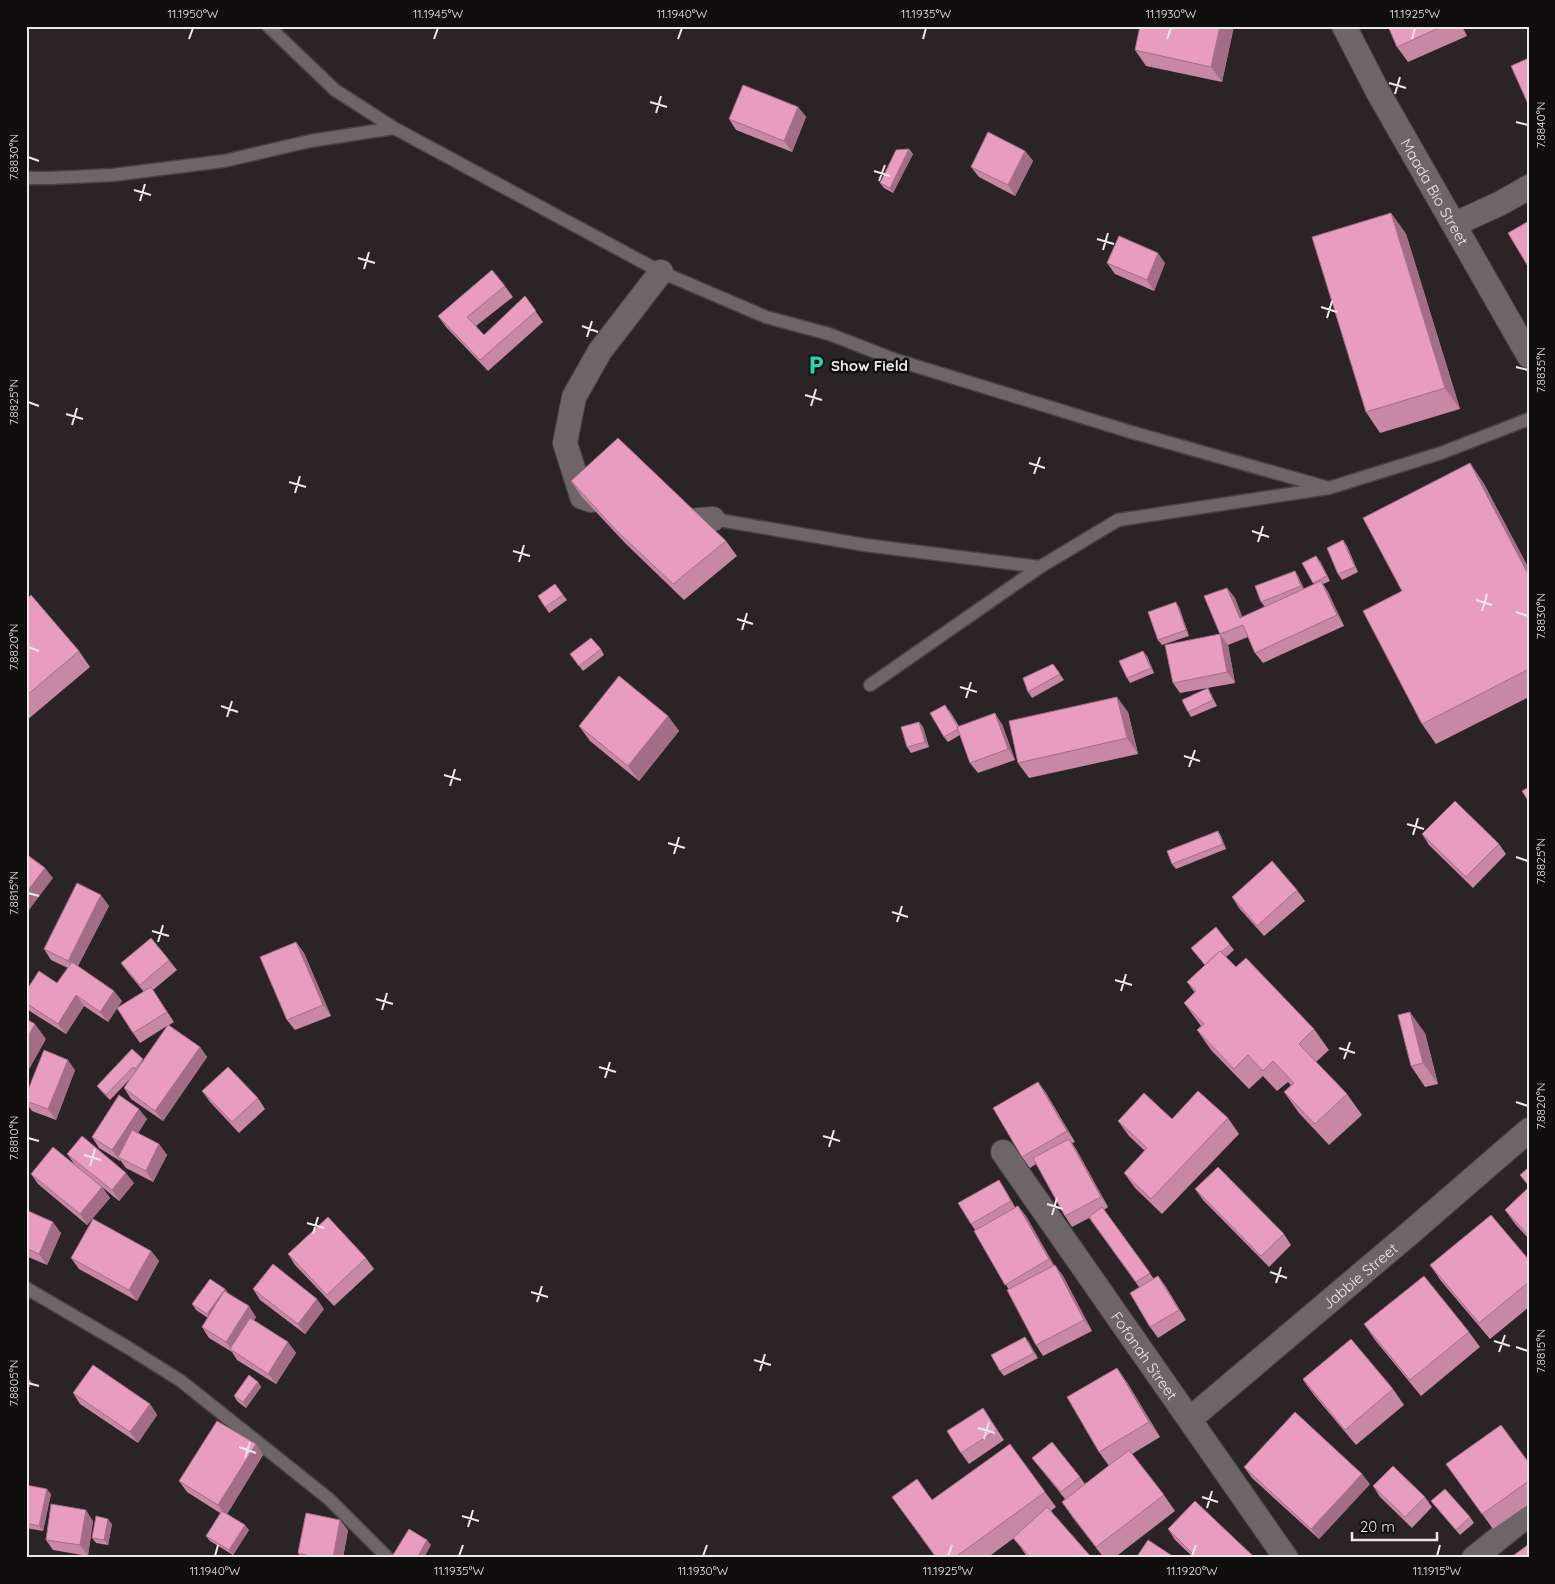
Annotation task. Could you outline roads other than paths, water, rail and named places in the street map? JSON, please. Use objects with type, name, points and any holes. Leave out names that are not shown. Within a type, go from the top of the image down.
[{"type":"street","name":"Maada Bio Street","points":[[1344,26],[1378,92],[1529,356]]},
{"type":"street","points":[[1454,224],[1501,204],[1529,187]]},
{"type":"street","points":[[610,507],[582,497],[576,482],[565,443],[574,397],[600,351],[660,272]]},
{"type":"street","points":[[648,520],[657,523],[713,519]]},
{"type":"street","name":"Jabbie Street","points":[[1190,1420],[1529,1130]]},
{"type":"street","name":"Fofanah Street","points":[[1003,1152],[1286,1558]]},
{"type":"street","points":[[1474,1558],[1529,1514]]},
{"type":"lane","points":[[268,26],[334,90],[394,128],[660,272],[766,317],[829,334],[896,360],[1131,432],[1329,488]]},
{"type":"lane","points":[[26,178],[113,175],[224,161],[310,141],[394,128]]},
{"type":"lane","points":[[870,685],[1040,567],[1118,520],[1329,488],[1441,453],[1529,419]]},
{"type":"lane","points":[[713,519],[865,545],[1040,567]]},
{"type":"lane","points":[[26,1288],[181,1381],[329,1499],[388,1558]]},
{"type":"place","name":"Show Field","points":[[816,365]]}]
